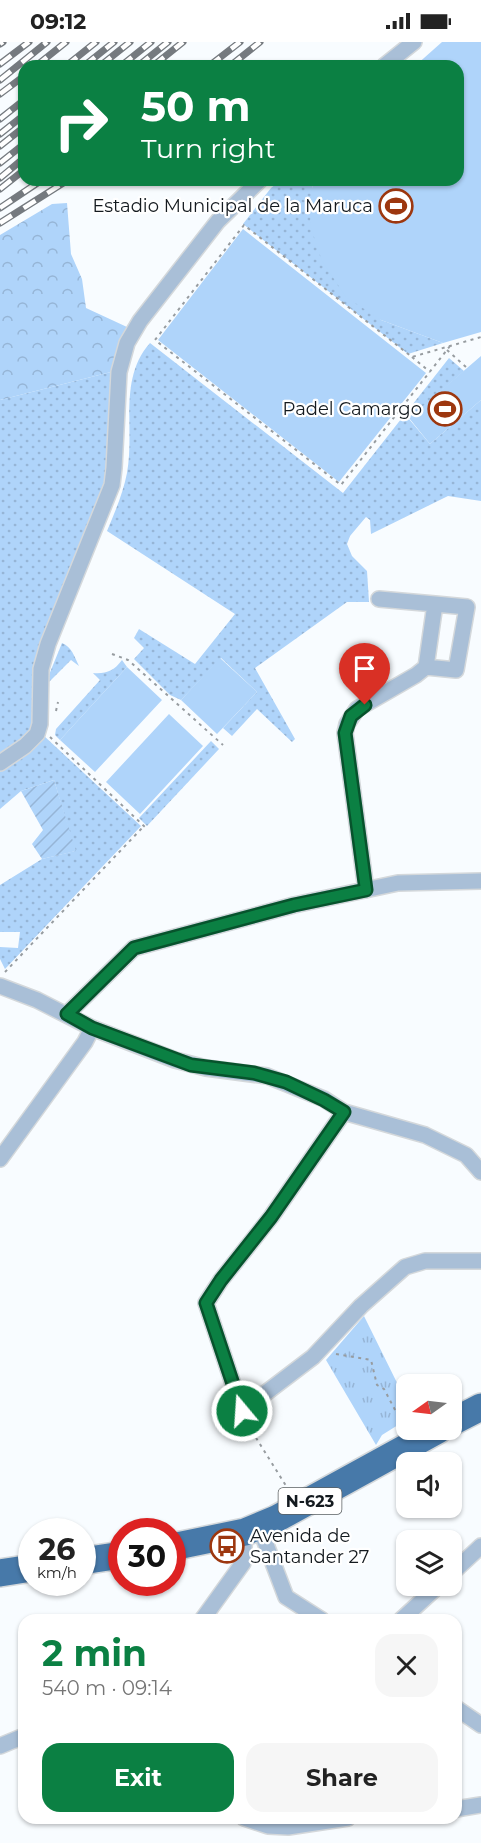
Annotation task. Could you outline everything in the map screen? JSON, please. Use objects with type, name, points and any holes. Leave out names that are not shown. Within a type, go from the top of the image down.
[{"type":"highway","points":[[462,1417],[481,1407]]},
{"type":"highway","name":"N-623","points":[[186,1543],[252,1529],[298,1507],[419,1440]]},
{"type":"highway","points":[[0,1573],[18,1570]]},
{"type":"street","points":[[392,60],[414,42]]},
{"type":"street","points":[[0,763],[25,746],[37,734],[40,724],[40,682],[48,644],[112,485],[119,372],[128,343],[140,321],[218,221],[254,186]]},
{"type":"street","points":[[379,599],[474,607],[456,670],[426,667]]},
{"type":"street","points":[[366,890],[345,733],[347,724],[357,709],[417,675],[426,667],[435,604]]},
{"type":"street","points":[[67,1014],[134,948],[294,905],[398,883],[481,881]]},
{"type":"street","points":[[0,986],[37,1000],[92,1028],[191,1065],[267,1076],[324,1100],[344,1112],[443,1142],[465,1155],[481,1172]]},
{"type":"street","points":[[0,1159],[85,1042],[92,1028]]},
{"type":"street","points":[[344,1112],[271,1217],[221,1280],[206,1303],[242,1411],[313,1358],[361,1306],[405,1267],[425,1261],[481,1261]]},
{"type":"street","points":[[206,1614],[243,1563],[252,1529]]},
{"type":"street","points":[[252,1529],[286,1597],[313,1614]]},
{"type":"street","points":[[462,1564],[481,1546]]},
{"type":"street","points":[[408,1614],[427,1596]]},
{"type":"street","points":[[462,1712],[481,1725]]},
{"type":"street","points":[[0,1746],[18,1738]]},
{"type":"street","points":[[462,1808],[481,1805]]},
{"type":"street","points":[[262,1824],[288,1827],[308,1824]]},
{"type":"path","points":[[430,372],[244,225],[155,340],[341,485],[430,372],[450,346]]},
{"type":"path","points":[[412,357],[481,336]]},
{"type":"path","points":[[447,350],[467,368]]},
{"type":"path","points":[[112,654],[128,660],[223,746]]},
{"type":"path","points":[[55,713],[58,702]]},
{"type":"path","points":[[0,974],[5,973],[145,827],[50,736]]},
{"type":"path","points":[[325,1345],[336,1355],[371,1360],[377,1385],[384,1389],[413,1443]]},
{"type":"path","points":[[242,1411],[248,1425],[298,1507]]},
{"type":"green space","name":"Estadio Municipal de la Maruca","points":[[442,42],[481,42],[481,332],[443,343],[381,320],[346,297],[322,261],[310,225],[313,186],[464,186],[464,60],[422,60]]},
{"type":"green space","points":[[274,186],[313,186],[381,320],[443,343],[408,354],[243,224]]},
{"type":"green space","points":[[67,203],[71,254],[82,279],[86,308],[127,327],[115,355],[111,372],[0,400],[0,235],[52,204]]},
{"type":"green space","points":[[243,229],[426,373],[339,482],[158,340]]},
{"type":"green space","points":[[150,343],[343,493],[449,358],[464,371],[409,419],[430,444],[481,400],[481,501],[448,496],[371,534],[370,520],[366,517],[350,536],[347,544],[352,556],[367,571],[369,602],[347,602],[255,668],[295,739],[292,742],[257,709],[232,736],[223,728],[257,692],[221,658],[181,700],[170,695],[134,659],[144,648],[134,638],[139,629],[195,664],[235,614],[107,531],[127,473],[131,388],[134,372],[140,357]]},
{"type":"green space","name":"Padel Camargo","points":[[481,356],[481,400],[430,444],[409,418]]},
{"type":"green space","points":[[111,372],[105,480],[39,652],[33,731],[0,759],[0,400]]},
{"type":"green space","points":[[62,643],[70,649],[79,666],[71,660],[44,687]]},
{"type":"green space","points":[[220,658],[257,692],[217,734],[181,700]]},
{"type":"green space","points":[[122,660],[127,667],[60,740],[55,735],[56,729],[100,680],[93,673],[109,671]]},
{"type":"green space","points":[[127,667],[162,700],[95,772],[60,740]]},
{"type":"green space","points":[[169,714],[203,746],[140,814],[106,782]]},
{"type":"green space","points":[[43,735],[141,826],[5,969],[0,959],[0,947],[18,948],[20,932],[0,932],[0,885],[42,859],[75,851],[54,780],[21,791],[0,809],[0,771],[42,741]]},
{"type":"green space","points":[[211,741],[219,749],[147,826],[139,818]]},
{"type":"green space","points":[[54,780],[76,851],[42,859],[32,844],[43,830],[21,791]]},
{"type":"green space","points":[[364,1316],[396,1381],[396,1426],[382,1435],[376,1445],[326,1360]]},
{"type":"railway","points":[[0,64],[29,42]]},
{"type":"railway","points":[[25,60],[47,42]]},
{"type":"railway","points":[[44,60],[66,42]]},
{"type":"railway","points":[[74,60],[96,42]]},
{"type":"railway","points":[[92,60],[114,42]]},
{"type":"railway","points":[[108,60],[130,42]]},
{"type":"railway","points":[[128,60],[151,42]]},
{"type":"railway","points":[[146,60],[168,42]]},
{"type":"railway","points":[[160,60],[183,42]]},
{"type":"railway","points":[[217,60],[240,42]]},
{"type":"railway","points":[[238,60],[260,42]]},
{"type":"railway","points":[[0,80],[18,65]]},
{"type":"railway","points":[[0,94],[18,80]]},
{"type":"railway","points":[[0,119],[18,105]]},
{"type":"railway","points":[[0,134],[18,120]]},
{"type":"railway","points":[[0,146],[18,132]]},
{"type":"railway","points":[[0,163],[18,149]]},
{"type":"railway","points":[[0,178],[18,163]]},
{"type":"railway","points":[[0,189],[18,175]]},
{"type":"railway","points":[[0,208],[33,186]]},
{"type":"railway","points":[[0,223],[59,186]]},
{"type":"place","name":"Estadio Municipal de la Maruca","points":[[396,206]]},
{"type":"place","name":"Padel Camargo","points":[[445,409]]},
{"type":"place","name":"Avenida de Santander 27","points":[[227,1546]]},
{"type":"route","points":[[242,1411],[206,1303],[221,1280],[271,1217],[344,1112],[286,1082],[254,1073],[191,1065],[92,1028],[67,1014],[134,948],[294,905],[366,890],[345,733],[351,716],[365,705]]}]
